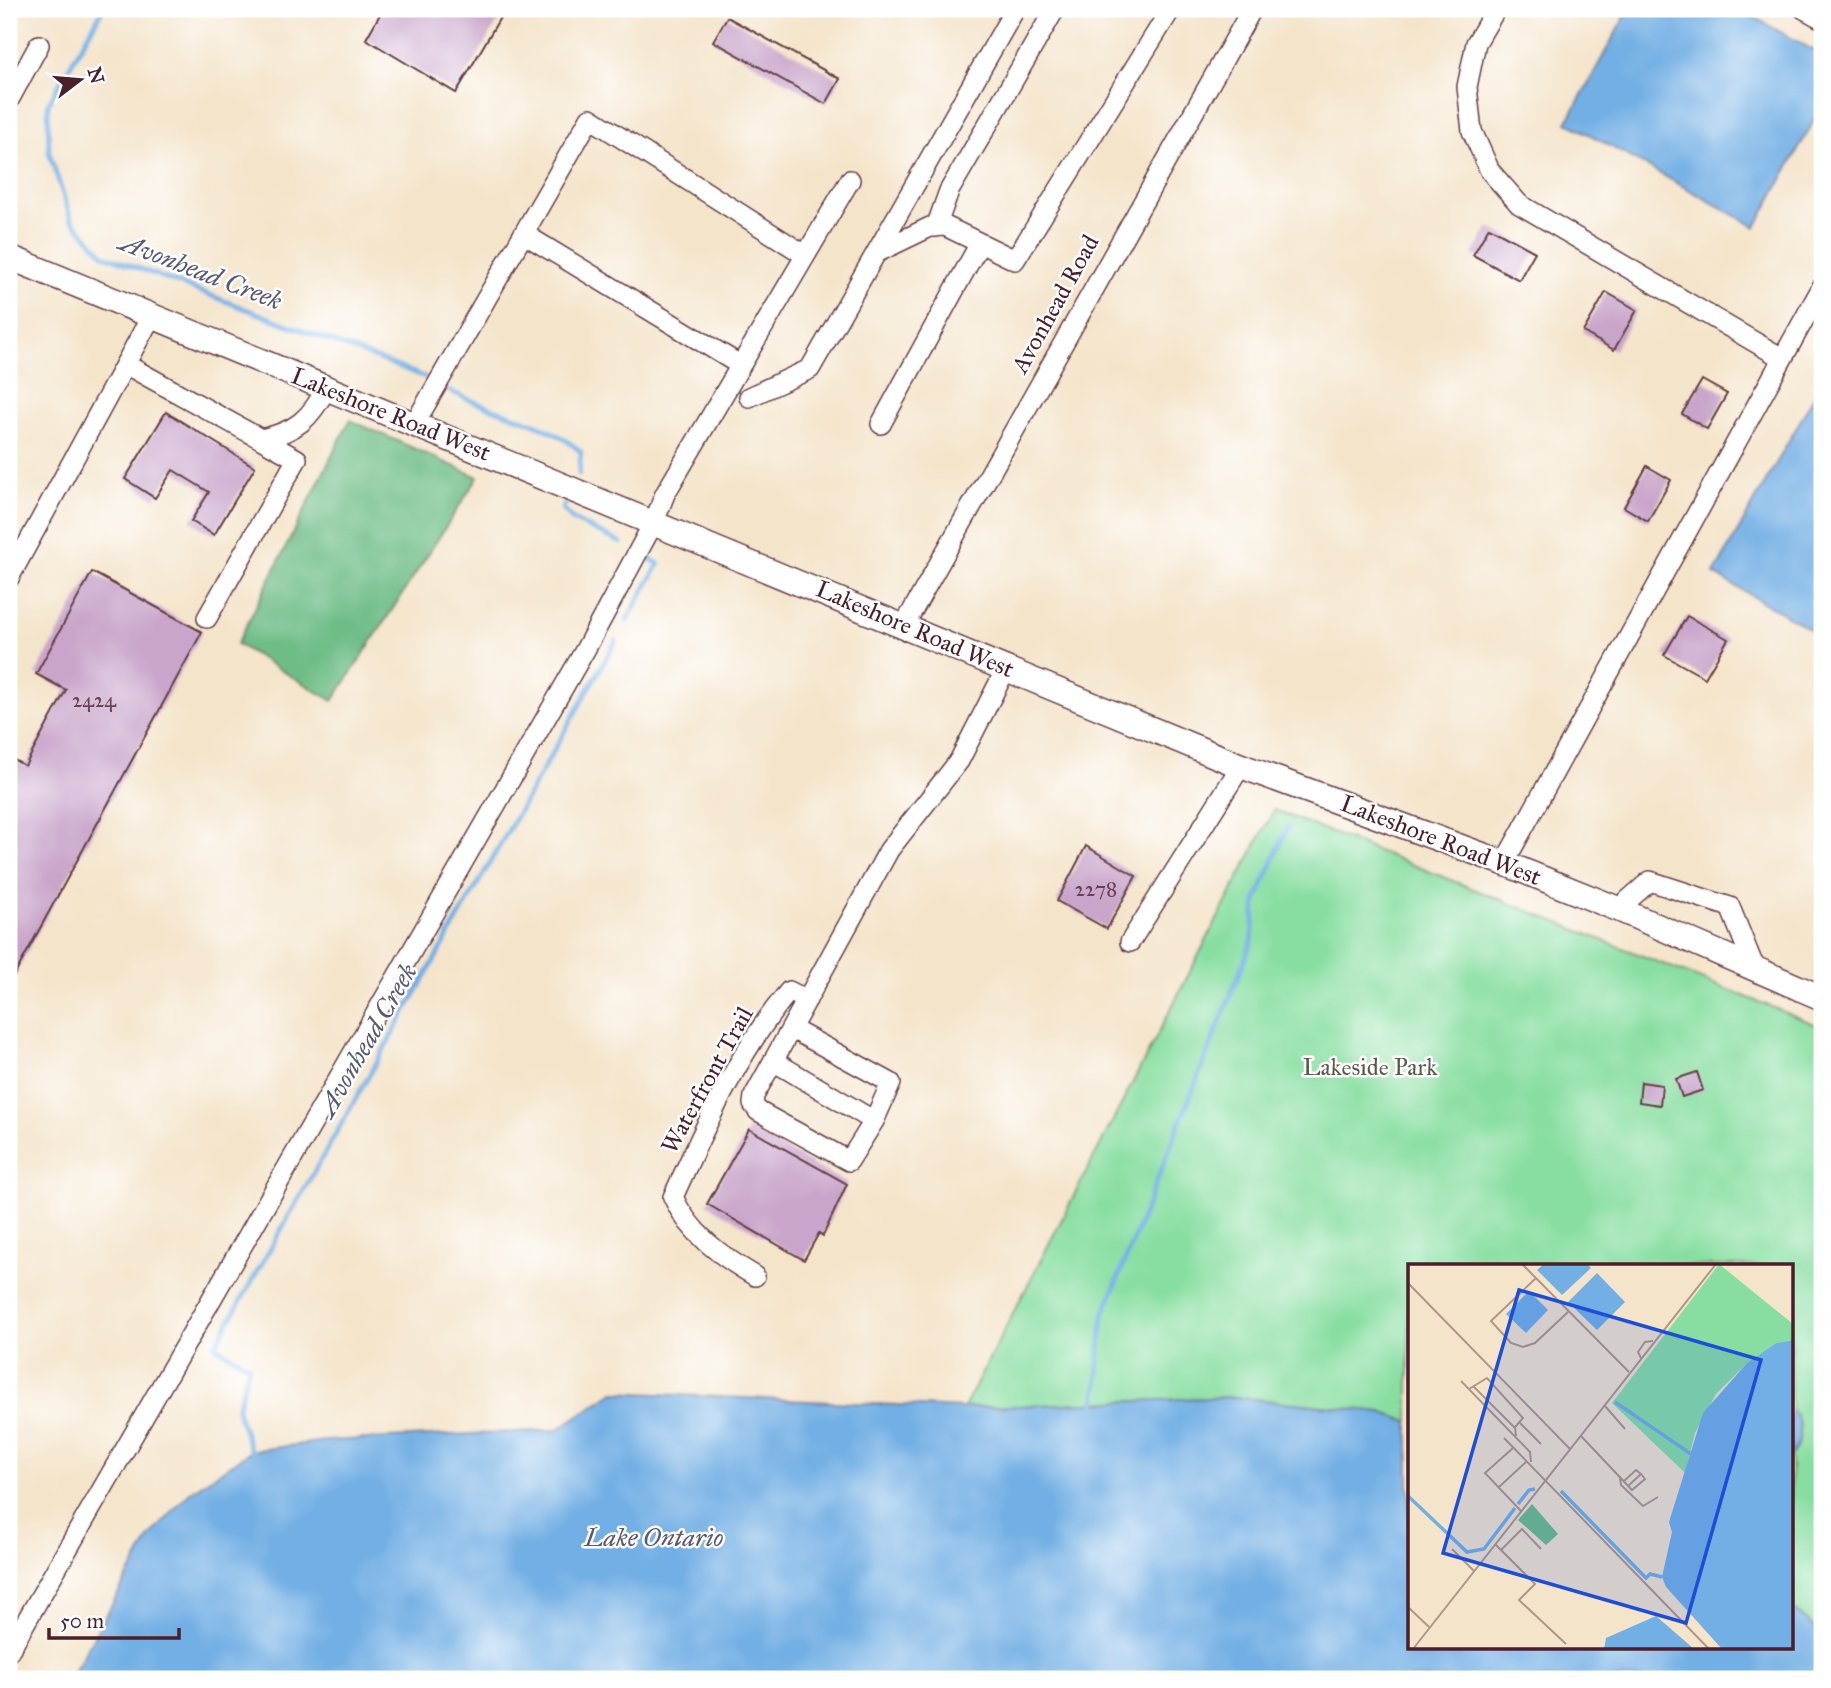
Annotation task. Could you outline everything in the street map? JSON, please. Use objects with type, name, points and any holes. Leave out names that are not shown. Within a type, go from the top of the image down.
[{"type":"main road","name":"Lakeshore Road West","points":[[9,257],[905,624],[1241,766],[1504,863],[1618,909],[1822,998]]},
{"type":"street","points":[[711,415],[810,369],[1015,9]]},
{"type":"street","points":[[936,227],[949,191],[1055,9]]},
{"type":"street","points":[[876,253],[936,227],[945,226],[1015,260],[1171,9]]},
{"type":"street","name":"Avonhead Road","points":[[905,624],[1252,9]]},
{"type":"street","points":[[1496,9],[1476,43],[1467,87],[1472,131],[1490,171],[1519,204],[1782,358]]},
{"type":"street","points":[[1804,9],[1822,19]]},
{"type":"street","points":[[9,100],[39,46]]},
{"type":"street","points":[[415,423],[590,118],[806,255]]},
{"type":"street","points":[[9,1651],[585,650],[654,522],[665,494],[850,180]]},
{"type":"street","points":[[524,234],[740,365]]},
{"type":"street","points":[[881,424],[979,243]]},
{"type":"street","points":[[1504,863],[1552,782],[1822,287]]},
{"type":"street","points":[[9,578],[152,315]]},
{"type":"street","points":[[125,365],[297,459],[208,618]]},
{"type":"street","points":[[261,439],[281,435],[306,421],[326,388]]},
{"type":"street","points":[[792,1029],[891,1083],[874,1121],[849,1161],[758,1111],[753,1104],[754,1096],[889,850],[959,761],[1007,667]]},
{"type":"street","points":[[1130,942],[1241,766]]},
{"type":"street","points":[[1618,909],[1650,881],[1730,907],[1755,969]]},
{"type":"street","name":"Waterfront Trail","points":[[755,1276],[700,1237],[683,1219],[673,1197],[717,1102],[765,1020],[789,991],[807,1000]]},
{"type":"street","points":[[775,1062],[874,1121]]},
{"type":"green space","points":[[350,420],[478,477],[333,701],[237,644]]},
{"type":"green space","name":"Lakeside Park","points":[[1274,810],[1822,1027],[1822,1634],[1792,1609],[1792,1264],[1408,1264],[1408,1422],[1381,1412],[1233,1397],[964,1408]]},
{"type":"water","points":[[1629,9],[1739,9],[1822,55],[1822,106],[1756,227],[1567,122]]},
{"type":"water","points":[[1822,382],[1822,636],[1714,574]]},
{"type":"water","name":"Lake Ontario","points":[[614,1392],[964,1408],[1233,1397],[1381,1412],[1408,1422],[1408,1650],[1792,1650],[1792,1609],[1822,1634],[1822,1679],[70,1679],[150,1537],[189,1493],[251,1451],[325,1441],[557,1430]]},
{"type":"water","points":[[1792,1410],[1800,1426],[1792,1454]]},
{"type":"building","points":[[383,9],[505,9],[456,93],[366,39]]},
{"type":"building","points":[[727,17],[840,79],[826,104],[713,41]]},
{"type":"building","points":[[1489,227],[1535,252],[1519,280],[1473,255]]},
{"type":"building","points":[[1606,292],[1637,310],[1614,350],[1583,332]]},
{"type":"building","points":[[1702,380],[1727,394],[1707,429],[1682,414]]},
{"type":"building","points":[[166,412],[255,467],[214,535],[191,521],[209,492],[173,470],[155,498],[125,479]]},
{"type":"building","points":[[1647,466],[1671,480],[1648,521],[1624,507]]},
{"type":"building","points":[[92,572],[202,632],[9,985],[9,757],[25,766],[66,690],[36,674]]},
{"type":"building","points":[[1687,616],[1728,639],[1705,678],[1664,655]]},
{"type":"building","points":[[1086,846],[1136,876],[1107,929],[1057,901]]},
{"type":"building","points":[[1697,1072],[1703,1090],[1682,1097],[1676,1079]]},
{"type":"building","points":[[1641,1082],[1662,1085],[1660,1105],[1639,1102]]},
{"type":"building","points":[[749,1129],[847,1184],[823,1236],[819,1233],[804,1260],[707,1204]]},
{"type":"waterway","name":"Avonhead Creek","points":[[103,9],[48,104],[49,152],[71,219],[104,255],[425,377]]},
{"type":"waterway","name":"Avonhead Creek","points":[[450,391],[535,424],[567,441],[581,452],[579,474]]},
{"type":"waterway","name":"Avonhead Creek","points":[[566,502],[563,509],[573,520],[621,543]]},
{"type":"waterway","name":"Avonhead Creek","points":[[627,620],[659,564],[646,557]]},
{"type":"waterway","name":"Avonhead Creek","points":[[251,1451],[237,1410],[249,1366],[215,1346],[616,641]]},
{"type":"waterway","points":[[1095,1407],[1103,1316],[1252,941],[1256,901],[1288,826]]}]
